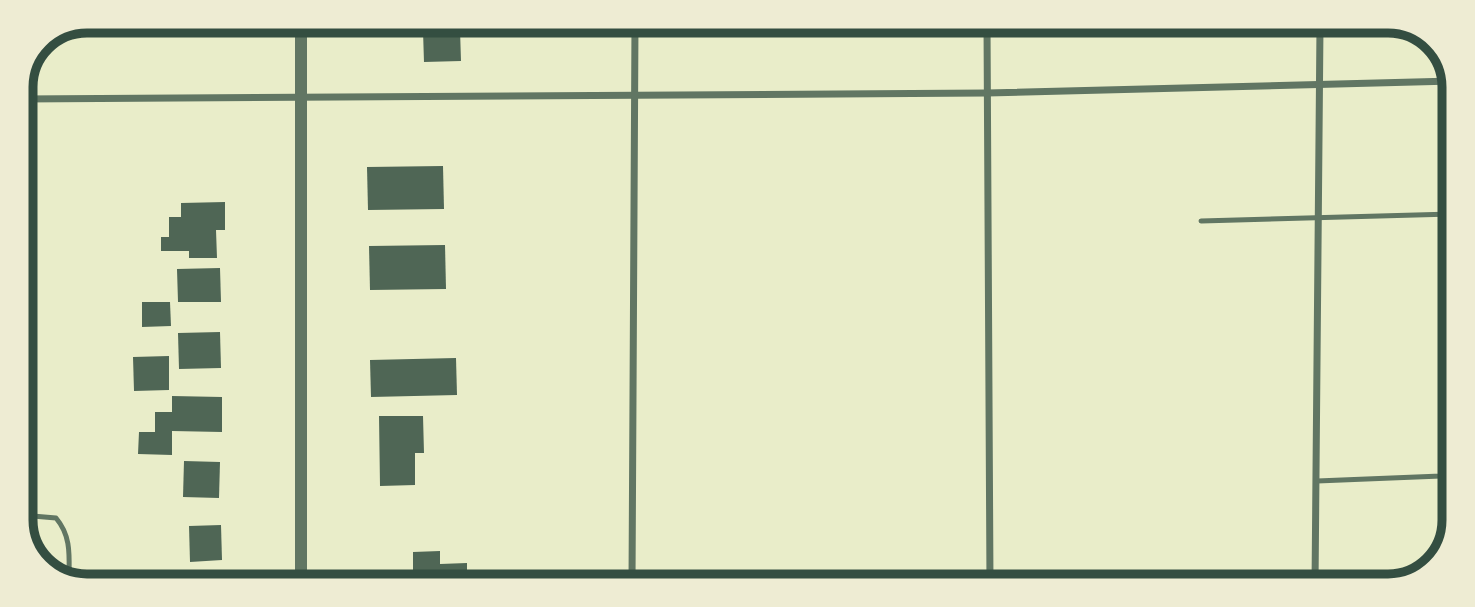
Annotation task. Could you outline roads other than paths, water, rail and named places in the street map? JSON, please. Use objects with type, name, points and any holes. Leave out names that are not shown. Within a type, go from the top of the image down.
[{"type":"street","points":[[301,33],[301,574]]},
{"type":"street","points":[[632,574],[635,33]]},
{"type":"street","points":[[987,33],[990,574]]},
{"type":"street","points":[[1315,574],[1320,33]]},
{"type":"street","points":[[33,99],[299,95],[987,93],[1442,81]]},
{"type":"lane","points":[[1201,221],[1318,220],[1442,214]]},
{"type":"lane","points":[[1441,408],[1442,522]]},
{"type":"lane","points":[[1317,481],[1441,476]]},
{"type":"lane","points":[[33,516],[56,518],[65,529],[69,542],[69,571]]}]
